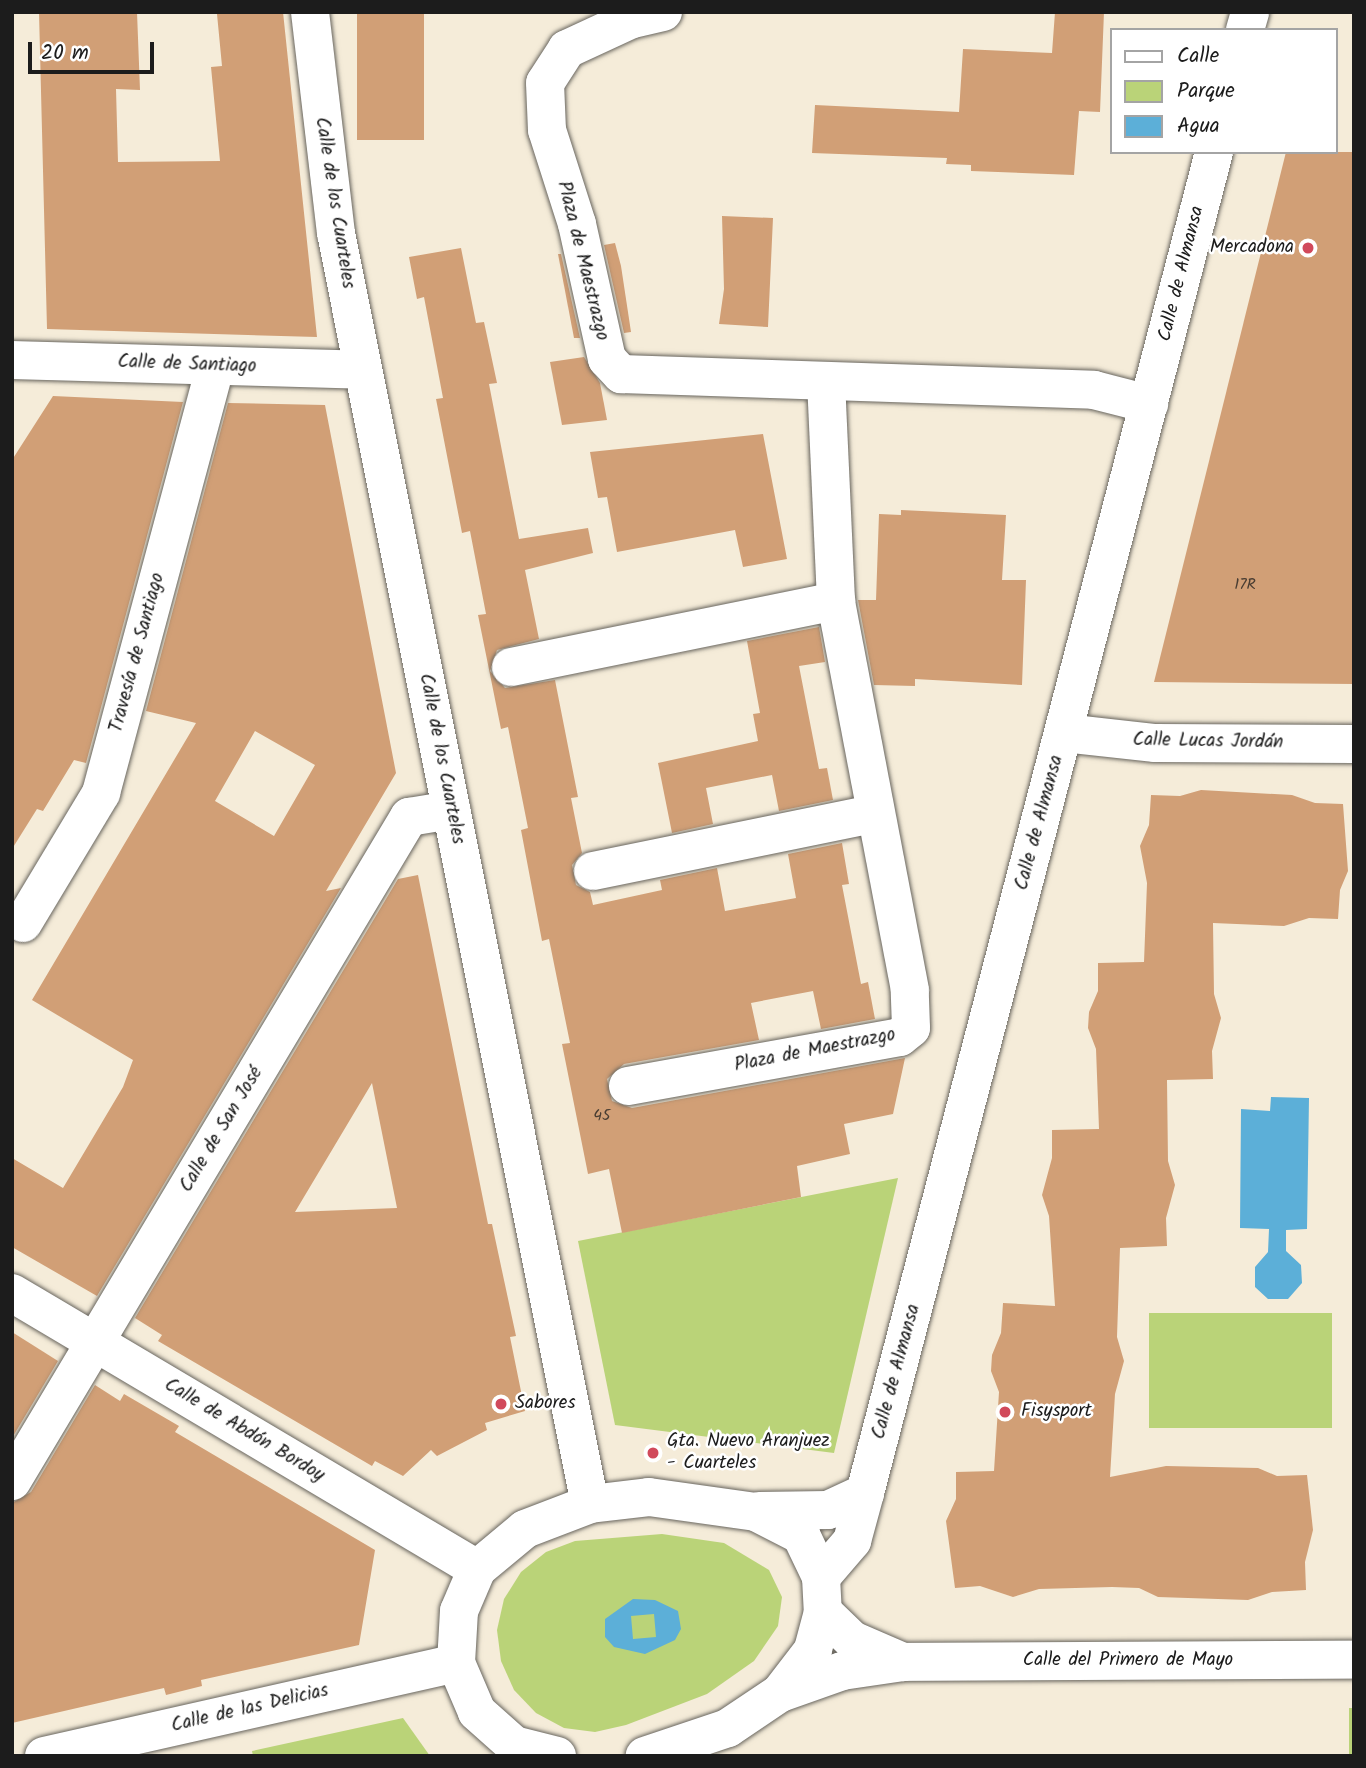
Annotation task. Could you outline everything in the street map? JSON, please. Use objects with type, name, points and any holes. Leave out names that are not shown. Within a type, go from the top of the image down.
[{"type":"street","name":"Calle de los Cuarteles","points":[[310,12],[336,233],[590,1504]]},
{"type":"street","name":"Plaza de Maestrazgo","points":[[663,12],[632,19],[567,49],[545,83],[547,130],[576,224],[607,359],[621,374],[640,377],[1094,390],[1149,404]]},
{"type":"street","name":"Calle de Almansa","points":[[822,1595],[852,1541],[1213,154]]},
{"type":"street","name":"Calle de Santiago","points":[[12,360],[362,370]]},
{"type":"street","name":"Travesía de Santiago","points":[[23,923],[101,793],[215,367]]},
{"type":"street","name":"Plaza de Maestrazgo","points":[[628,1086],[900,1037],[911,1028],[910,990],[874,814],[836,601],[826,382]]},
{"type":"street","points":[[511,667],[836,601]]},
{"type":"street","name":"Calle Lucas Jordán","points":[[1064,733],[1155,743],[1354,744]]},
{"type":"street","name":"Calle de San José","points":[[12,1481],[409,817],[451,810]]},
{"type":"street","points":[[593,871],[874,814]]},
{"type":"street","name":"Calle de Abdón Bordoy","points":[[12,1293],[477,1569]]},
{"type":"street","points":[[557,1756],[511,1751],[477,1712],[456,1663],[459,1611],[477,1569],[525,1529],[590,1504],[649,1497],[756,1511],[828,1510],[865,1493]]},
{"type":"street","points":[[645,1756],[728,1728],[780,1693],[813,1650],[822,1595],[802,1535],[756,1511]]},
{"type":"street","name":"Calle del Primero de Mayo","points":[[822,1595],[852,1640],[903,1662]]},
{"type":"street","name":"Calle del Primero de Mayo","points":[[780,1693],[842,1671],[903,1662],[1354,1660]]},
{"type":"street","name":"Calle de las Delicias","points":[[44,1756],[456,1663]]},
{"type":"green space","points":[[898,1178],[834,1453],[615,1425],[578,1241]]},
{"type":"green space","points":[[1149,1313],[1332,1313],[1332,1428],[1149,1428]]},
{"type":"green space","points":[[662,1534],[724,1543],[769,1570],[782,1597],[778,1626],[754,1661],[707,1694],[626,1725],[595,1732],[564,1728],[536,1713],[514,1690],[501,1661],[497,1630],[504,1599],[521,1572],[546,1552],[575,1541]]},
{"type":"green space","points":[[1349,1708],[1354,1708],[1354,1756],[1349,1756]]},
{"type":"green space","points":[[403,1718],[430,1756],[253,1756],[252,1751]]},
{"type":"water","points":[[1271,1097],[1309,1098],[1307,1229],[1286,1230],[1286,1251],[1301,1265],[1302,1283],[1288,1299],[1268,1299],[1255,1287],[1255,1267],[1268,1252],[1269,1229],[1240,1228],[1241,1109],[1270,1111]]},
{"type":"water","points":[[633,1599],[655,1600],[678,1611],[681,1629],[675,1640],[645,1654],[614,1647],[605,1637],[605,1619]],"holes":[[[654,1614],[656,1637],[633,1639],[631,1616]]]},
{"type":"building","points":[[39,12],[137,12],[140,90],[116,89],[118,162],[220,161],[211,67],[222,66],[217,14],[283,12],[317,337],[47,329]]},
{"type":"building","points":[[357,12],[424,12],[424,140],[357,140]]},
{"type":"building","points":[[1055,12],[1104,12],[1100,112],[1079,111],[1074,175],[971,171],[971,165],[946,164],[947,158],[812,153],[815,105],[959,112],[963,49],[1052,53]]},
{"type":"building","points":[[1354,152],[1354,684],[1154,682],[1286,154]]},
{"type":"building","points":[[722,216],[773,218],[768,327],[719,324],[724,289]]},
{"type":"building","points":[[615,243],[631,332],[624,333],[604,245]]},
{"type":"building","points":[[461,248],[476,323],[484,322],[497,383],[489,384],[519,539],[588,528],[593,553],[525,570],[539,639],[497,650],[490,671],[505,688],[555,680],[578,797],[571,798],[582,853],[572,865],[576,885],[590,892],[593,905],[662,890],[660,880],[717,868],[725,911],[796,898],[788,854],[842,843],[849,884],[842,885],[861,984],[868,982],[875,1019],[821,1029],[813,991],[751,1003],[759,1040],[624,1064],[607,1079],[612,1101],[632,1108],[905,1058],[893,1114],[844,1124],[850,1154],[797,1166],[801,1197],[622,1233],[609,1169],[588,1174],[562,1044],[570,1043],[549,939],[542,941],[521,830],[528,828],[508,727],[501,729],[478,615],[486,614],[470,531],[462,533],[436,399],[443,398],[424,297],[417,299],[409,257]]},
{"type":"building","points":[[558,254],[561,254],[580,338],[574,338]]},
{"type":"building","points":[[584,357],[600,383],[607,420],[562,425],[550,362]]},
{"type":"building","points":[[53,396],[183,402],[86,763],[74,760],[43,811],[37,809],[12,849],[12,460]]},
{"type":"building","points":[[228,403],[325,405],[396,773],[326,891],[341,888],[97,1296],[12,1247],[12,1158],[63,1188],[123,1087],[133,1060],[32,1000],[196,723],[146,711]],"holes":[[[255,731],[315,765],[274,836],[215,801]]]},
{"type":"building","points":[[763,434],[787,559],[743,567],[735,530],[617,552],[607,497],[598,498],[590,452]]},
{"type":"building","points":[[901,510],[1006,515],[1002,580],[1026,580],[1022,685],[915,679],[915,686],[874,685],[858,600],[876,600],[879,514],[901,515]]},
{"type":"building","points":[[819,627],[825,662],[799,666],[819,769],[827,768],[833,800],[779,811],[772,775],[706,788],[713,824],[672,833],[658,763],[758,741],[753,714],[760,713],[747,641]]},
{"type":"building","points":[[1201,790],[1292,795],[1315,803],[1343,804],[1348,871],[1340,890],[1338,919],[1309,918],[1284,926],[1213,923],[1214,994],[1221,1018],[1212,1051],[1213,1079],[1167,1080],[1168,1161],[1175,1185],[1166,1218],[1167,1246],[1120,1248],[1117,1337],[1124,1361],[1115,1394],[1110,1477],[1166,1466],[1258,1468],[1277,1476],[1307,1475],[1313,1530],[1305,1562],[1306,1590],[1272,1592],[1248,1600],[1158,1597],[1139,1588],[1039,1589],[1013,1597],[980,1586],[955,1588],[946,1521],[956,1499],[956,1472],[994,1471],[999,1392],[991,1371],[992,1355],[1001,1333],[1003,1303],[1055,1306],[1049,1216],[1042,1195],[1052,1158],[1052,1130],[1099,1129],[1096,1049],[1088,1028],[1089,1012],[1098,991],[1098,963],[1144,962],[1147,883],[1140,846],[1149,825],[1151,795],[1180,796]]},
{"type":"building","points":[[418,875],[488,1224],[492,1224],[516,1336],[510,1337],[525,1411],[485,1423],[487,1430],[437,1456],[431,1450],[403,1476],[375,1461],[372,1466],[158,1341],[162,1335],[135,1318],[398,879]],"holes":[[[372,1083],[397,1208],[295,1212]]]},
{"type":"building","points":[[12,1332],[58,1361],[12,1438]]},
{"type":"building","points":[[95,1385],[120,1401],[124,1394],[179,1426],[175,1432],[375,1550],[359,1645],[201,1680],[202,1686],[166,1695],[164,1688],[12,1723],[12,1503],[31,1492]]},
{"type":"place","name":"Mercadona","points":[[1308,248]]},
{"type":"place","name":"Sabores","points":[[501,1404]]},
{"type":"place","name":"Fisysport","points":[[1005,1412]]},
{"type":"place","name":"Gta. Nuevo Aranjuez - Cuarteles","points":[[653,1453]]}]
